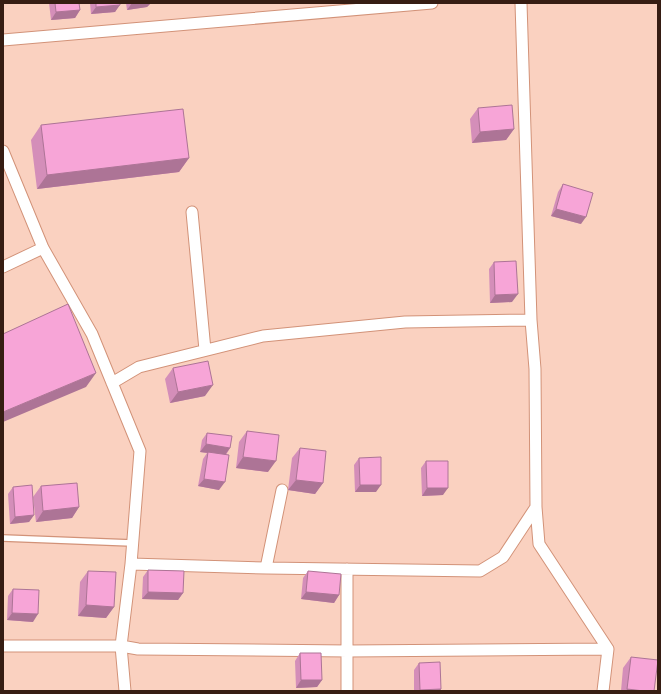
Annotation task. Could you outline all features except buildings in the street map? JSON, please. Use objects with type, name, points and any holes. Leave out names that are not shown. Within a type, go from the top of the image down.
[{"type":"street","points":[[3,40],[432,3]]},
{"type":"street","points":[[521,3],[530,320],[535,370],[536,507],[539,544],[608,649],[602,691]]},
{"type":"street","points":[[3,151],[43,248],[92,334],[140,451],[131,564],[121,646],[124,691]]},
{"type":"street","points":[[192,212],[205,350]]},
{"type":"street","points":[[3,267],[43,248]]},
{"type":"street","points":[[112,383],[139,367],[263,336],[405,322],[530,320]]},
{"type":"street","points":[[266,568],[282,490]]},
{"type":"street","points":[[131,564],[266,568],[480,571],[502,557],[536,507]]},
{"type":"street","points":[[347,569],[347,691]]},
{"type":"street","points":[[3,646],[121,646],[138,649],[348,651],[608,649]]},
{"type":"lane","points":[[3,538],[132,543]]}]
